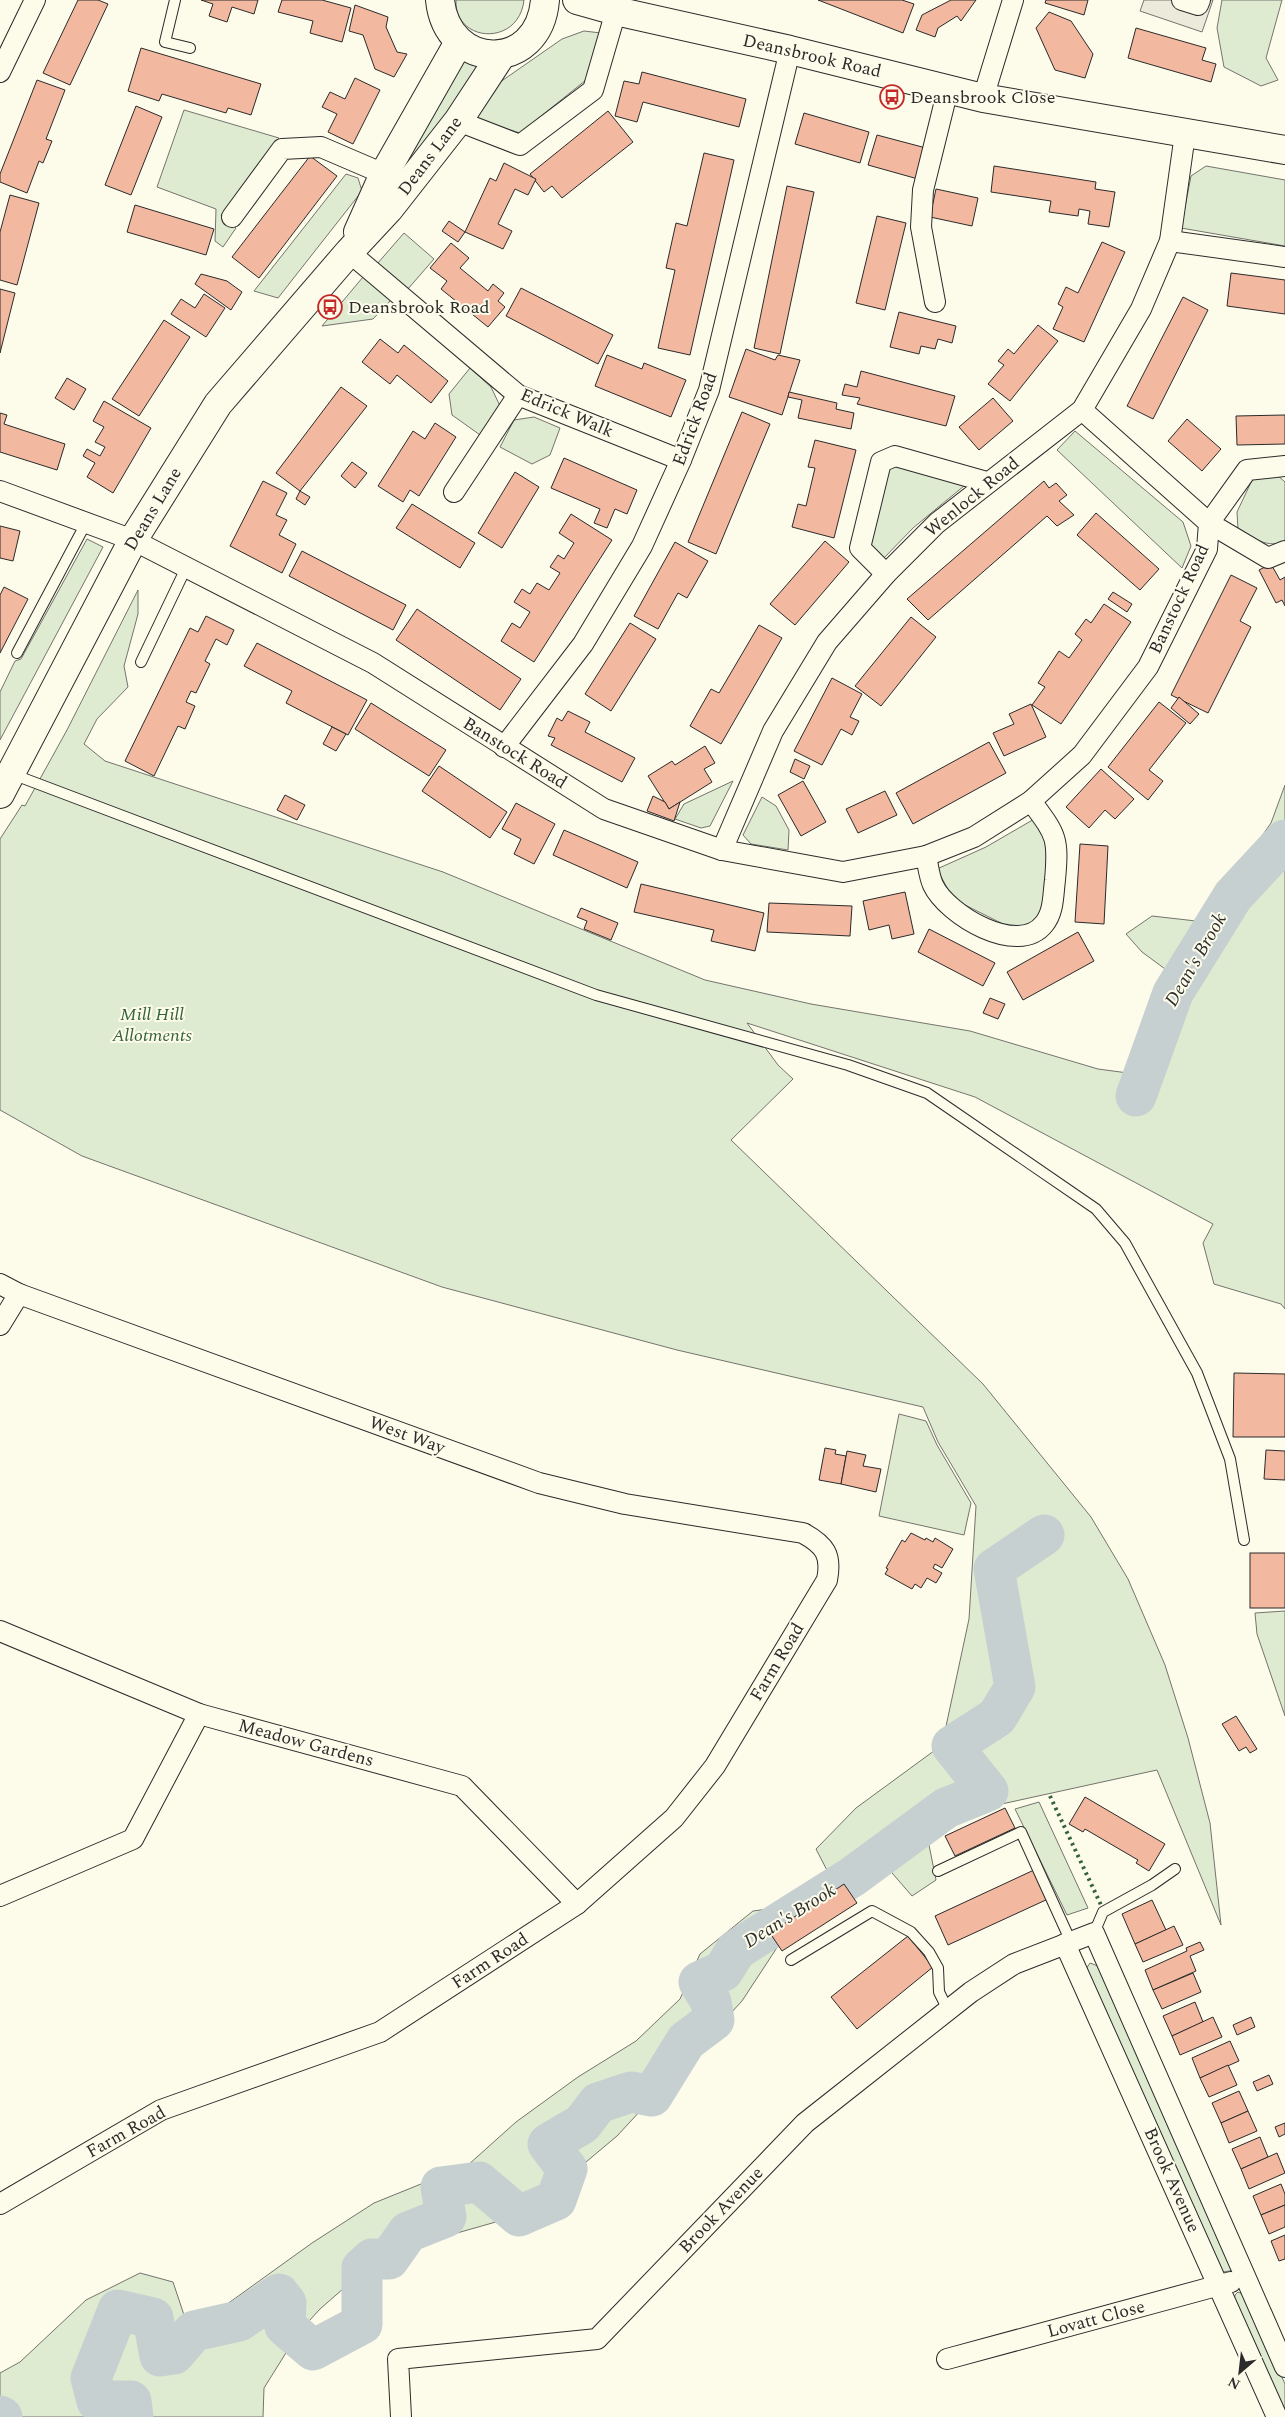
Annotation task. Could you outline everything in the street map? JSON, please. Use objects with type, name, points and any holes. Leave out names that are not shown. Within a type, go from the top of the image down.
[{"type":"main road","points":[[440,0],[444,21],[459,42],[483,54],[502,54],[523,47],[539,28],[544,15],[545,0]]},
{"type":"main road","name":"Deansbrook Road","points":[[577,0],[610,10],[790,50],[983,98],[1285,150]]},
{"type":"main road","name":"Deansbrook Road","points":[[539,28],[576,9],[610,10]]},
{"type":"main road","name":"Deans Lane","points":[[349,252],[384,174],[459,42]]},
{"type":"main road","name":"Deans Lane","points":[[6,784],[133,540],[218,404],[349,252],[389,209],[458,121],[502,54]]},
{"type":"street","points":[[0,72],[35,0]]},
{"type":"street","points":[[983,98],[1013,0]]},
{"type":"street","points":[[1182,0],[1198,5],[1200,0]]},
{"type":"street","points":[[458,121],[520,145],[593,90],[610,10]]},
{"type":"street","name":"Edrick Road","points":[[504,747],[583,644],[642,546],[681,460],[709,390],[790,50]]},
{"type":"street","points":[[935,302],[921,227],[923,190],[948,89]]},
{"type":"street","name":"Wenlock Road","points":[[722,850],[773,731],[827,642],[886,574],[937,523],[987,482],[1082,410],[1141,309],[1170,241],[1185,134]]},
{"type":"street","points":[[232,217],[282,149],[321,147],[384,174]]},
{"type":"street","points":[[1170,241],[1285,257]]},
{"type":"street","name":"Edrick Walk","points":[[349,252],[518,395],[681,460]]},
{"type":"street","points":[[454,492],[518,395]]},
{"type":"street","name":"Banstock Road","points":[[0,492],[133,540],[373,663],[604,809],[722,850],[843,872],[926,856],[974,836],[1031,801],[1082,756],[1148,667],[1207,549],[1209,523],[1082,410]]},
{"type":"street","points":[[886,574],[860,548],[881,462],[895,456],[987,482]]},
{"type":"street","points":[[1285,466],[1247,470],[1209,523],[1268,558],[1285,551]]},
{"type":"street","points":[[926,856],[933,885],[940,895],[961,914],[1006,936],[1019,937],[1032,933],[1043,926],[1052,905],[1057,845],[1054,834],[1031,801]]},
{"type":"street","name":"West Way","points":[[0,1284],[19,1294],[539,1482],[625,1504],[803,1533],[816,1540],[824,1548]]},
{"type":"street","points":[[0,1325],[19,1294]]},
{"type":"street","name":"Farm Road","points":[[0,2204],[161,2110],[380,2032],[577,1904],[674,1818],[715,1766],[828,1580],[830,1563],[824,1548]]},
{"type":"street","name":"Meadow Gardens","points":[[0,1631],[200,1714],[462,1786],[577,1904]]},
{"type":"street","points":[[0,1896],[133,1839],[200,1714]]},
{"type":"street","name":"Brook Avenue","points":[[401,2417],[398,2359],[597,2339],[805,2123],[948,2010],[1014,1964],[1094,1933],[1285,2367]]},
{"type":"street","name":"Brook Avenue","points":[[1068,1943],[1277,2417]]},
{"type":"street","name":"Lovatt Close","points":[[947,2359],[1219,2286],[1245,2277]]},
{"type":"lane","points":[[176,0],[166,42],[190,48]]},
{"type":"lane","points":[[17,653],[86,523]]},
{"type":"lane","points":[[141,662],[186,568]]},
{"type":"lane","points":[[6,784],[596,995],[848,1065],[927,1094],[1096,1209],[1126,1243],[1198,1373],[1230,1459],[1244,1540]]},
{"type":"lane","points":[[938,1871],[1021,1832],[1068,1943]]},
{"type":"lane","points":[[1094,1933],[1103,1912],[1152,1886],[1175,1869]]},
{"type":"lane","points":[[791,1960],[872,1911],[911,1932],[929,1952],[938,1968],[939,1992],[948,2010]]},
{"type":"green space","points":[[456,0],[524,0],[520,15],[511,26],[500,32],[487,34],[475,31],[465,25],[458,14]]},
{"type":"green space","points":[[1222,0],[1282,0],[1266,58],[1278,80],[1261,86],[1224,67],[1217,28]]},
{"type":"green space","points":[[584,31],[601,33],[586,80],[520,133],[470,118],[493,87],[562,39]]},
{"type":"green space","points":[[464,58],[477,66],[470,83],[385,203],[448,76]]},
{"type":"green space","points":[[184,110],[279,138],[254,175],[221,216],[236,228],[223,247],[215,241],[216,209],[157,187]]},
{"type":"green space","points":[[1206,166],[1285,180],[1285,246],[1181,228],[1191,176]]},
{"type":"green space","points":[[346,174],[358,178],[362,191],[278,298],[254,291]]},
{"type":"green space","points":[[404,233],[434,259],[407,290],[377,264]]},
{"type":"green space","points":[[363,277],[391,300],[373,319],[322,326]]},
{"type":"green space","points":[[470,368],[491,387],[501,408],[483,437],[452,415],[449,394]]},
{"type":"green space","points":[[534,417],[560,428],[550,455],[532,464],[500,447],[514,420]]},
{"type":"green space","points":[[1075,431],[1183,522],[1191,546],[1182,568],[1057,450]]},
{"type":"green space","points":[[896,463],[970,481],[913,528],[883,559],[873,550],[869,536],[885,471]]},
{"type":"green space","points":[[1277,475],[1285,482],[1285,541],[1272,544],[1255,539],[1238,529],[1237,512],[1253,478]]},
{"type":"green space","points":[[87,539],[103,547],[0,740],[0,692],[15,661],[21,659]]},
{"type":"green space","name":"Mill Hill Allotments","points":[[138,590],[138,614],[124,666],[128,687],[97,719],[84,744],[105,761],[443,872],[705,980],[811,1004],[970,1031],[1098,1069],[1128,1073],[1160,1013],[1176,977],[1142,952],[1126,934],[1152,916],[1196,921],[1231,880],[1271,823],[1285,785],[1285,1309],[1281,1304],[1214,1284],[1203,1243],[1213,1224],[975,1097],[747,1023],[778,1065],[793,1079],[731,1140],[983,1384],[1091,1517],[1128,1579],[1165,1665],[1188,1738],[1210,1823],[1221,1925],[1157,1770],[956,1814],[929,1845],[936,1880],[912,1896],[886,1866],[832,1880],[816,1849],[856,1808],[942,1745],[969,1619],[976,1506],[938,1442],[923,1407],[677,1350],[442,1287],[82,1156],[0,1110],[0,839],[22,805],[25,806],[67,730]]},
{"type":"green space","points":[[733,781],[710,826],[701,828],[675,819],[684,804]]},
{"type":"green space","points":[[762,797],[776,806],[789,830],[788,850],[751,844],[743,835]]},
{"type":"green space","points":[[1036,818],[1047,834],[1046,906],[1037,922],[1013,929],[953,899],[937,869],[986,847]]},
{"type":"green space","points":[[899,1414],[926,1421],[937,1445],[971,1503],[964,1535],[879,1516]]},
{"type":"green space","points":[[1285,1611],[1285,1716],[1257,1634],[1255,1613]]},
{"type":"green space","points":[[1039,1802],[1088,1908],[1067,1915],[1015,1809]]},
{"type":"green space","points":[[792,1906],[780,1943],[742,2001],[617,2136],[524,2214],[383,2254],[320,2309],[299,2332],[264,2388],[263,2417],[0,2417],[0,2373],[20,2362],[86,2300],[140,2273],[173,2282],[184,2315],[223,2307],[312,2243],[374,2203],[468,2165],[516,2122],[578,2077],[636,2041],[680,1999],[700,1954],[753,1911]]},
{"type":"green space","points":[[1090,1963],[1098,1966],[1232,2269],[1230,2271],[1223,2272],[1086,1969]]},
{"type":"green space","points":[[1238,2292],[1245,2295],[1285,2384],[1285,2416],[1234,2301],[1235,2295]]},
{"type":"shaded area","points":[[1144,0],[1213,0],[1202,32],[1140,11]]},
{"type":"building","points":[[78,0],[98,0],[108,4],[70,85],[43,73]]},
{"type":"building","points":[[201,0],[258,0],[254,14],[232,7],[227,22],[209,16],[213,4]]},
{"type":"building","points":[[282,0],[322,0],[351,8],[342,42],[310,33],[313,21],[278,12]]},
{"type":"building","points":[[818,0],[902,0],[914,4],[903,33]]},
{"type":"building","points":[[951,0],[976,0],[961,21],[957,16],[938,28],[935,37],[916,30],[922,15]]},
{"type":"building","points":[[1046,0],[1088,0],[1084,15],[1045,3]]},
{"type":"building","points":[[355,5],[388,17],[386,27],[397,52],[407,54],[394,77],[375,69],[363,35],[349,31]]},
{"type":"building","points":[[1049,12],[1071,21],[1093,54],[1085,78],[1055,70],[1036,28]]},
{"type":"building","points":[[1136,28],[1206,48],[1202,60],[1216,64],[1211,82],[1128,58]]},
{"type":"building","points":[[141,48],[261,84],[251,115],[228,108],[226,113],[162,94],[159,101],[128,91]]},
{"type":"building","points":[[642,72],[746,99],[739,127],[643,102],[637,122],[615,116],[624,81],[639,84]]},
{"type":"building","points":[[355,78],[380,90],[353,144],[328,132],[337,114],[322,107],[330,92],[345,99]]},
{"type":"building","points":[[37,80],[65,90],[46,139],[52,141],[43,163],[39,161],[27,193],[0,182],[0,174]]},
{"type":"building","points":[[136,106],[162,117],[131,195],[105,185]]},
{"type":"building","points":[[608,111],[633,142],[562,198],[552,186],[544,192],[530,174]]},
{"type":"building","points":[[804,113],[869,132],[860,163],[795,144]]},
{"type":"building","points":[[877,135],[926,148],[918,179],[868,165]]},
{"type":"building","points":[[704,153],[734,160],[690,355],[658,348],[675,270],[666,268],[676,223],[687,226]]},
{"type":"building","points":[[310,156],[337,176],[259,278],[232,257]]},
{"type":"building","points":[[504,163],[536,179],[528,195],[515,189],[498,224],[512,231],[503,249],[465,232],[490,178],[496,181]]},
{"type":"building","points":[[994,166],[1096,182],[1095,189],[1115,192],[1109,227],[1088,224],[1090,211],[1079,209],[1078,216],[1049,212],[1051,201],[991,192]]},
{"type":"building","points":[[787,186],[814,192],[780,354],[754,348]]},
{"type":"building","points":[[936,189],[978,198],[972,226],[930,217]]},
{"type":"building","points":[[10,195],[39,203],[17,285],[0,280],[0,232]]},
{"type":"building","points":[[135,205],[214,229],[206,255],[127,232]]},
{"type":"building","points":[[877,216],[906,223],[885,310],[856,303]]},
{"type":"building","points":[[449,221],[465,232],[458,242],[442,231]]},
{"type":"building","points":[[1102,242],[1125,252],[1084,342],[1053,329],[1063,307],[1058,304],[1066,287],[1078,293]]},
{"type":"building","points":[[451,243],[469,258],[460,268],[488,291],[493,284],[504,293],[498,301],[505,307],[488,327],[441,289],[447,281],[430,268]]},
{"type":"building","points":[[1231,273],[1285,280],[1285,314],[1227,306]]},
{"type":"building","points":[[201,274],[227,281],[242,292],[231,310],[195,284]]},
{"type":"building","points":[[521,288],[613,335],[598,364],[506,316]]},
{"type":"building","points":[[0,289],[15,293],[0,353]]},
{"type":"building","points":[[204,294],[225,308],[206,337],[171,314],[181,299],[195,308]]},
{"type":"building","points":[[1183,297],[1208,310],[1153,419],[1127,406]]},
{"type":"building","points":[[899,312],[956,326],[952,343],[938,339],[935,349],[921,346],[919,354],[890,347]]},
{"type":"building","points":[[164,320],[190,337],[139,416],[112,399]]},
{"type":"building","points":[[1038,325],[1058,341],[1010,401],[988,384],[1004,365],[998,361],[1008,349],[1014,354]]},
{"type":"building","points":[[380,339],[398,353],[404,345],[448,381],[431,403],[397,375],[390,384],[362,362]]},
{"type":"building","points":[[746,349],[775,360],[778,355],[800,360],[782,415],[729,397]]},
{"type":"building","points":[[607,355],[642,369],[644,363],[686,380],[671,417],[595,386]]},
{"type":"building","points":[[861,371],[955,396],[946,426],[857,404],[860,398],[842,395],[845,384],[857,387]]},
{"type":"building","points":[[67,378],[86,389],[74,410],[55,398]]},
{"type":"building","points":[[341,387],[367,406],[300,491],[276,473]]},
{"type":"building","points":[[789,392],[837,403],[836,409],[854,413],[851,429],[798,418],[802,400],[788,397]]},
{"type":"building","points":[[993,398],[1013,421],[979,450],[959,427]]},
{"type":"building","points":[[104,401],[151,428],[113,493],[87,477],[95,463],[83,456],[87,449],[100,456],[105,447],[95,442],[104,427],[93,421]]},
{"type":"building","points":[[742,412],[770,424],[716,554],[688,542]]},
{"type":"building","points":[[0,413],[7,415],[4,424],[65,444],[57,470],[0,452]]},
{"type":"building","points":[[1285,415],[1285,444],[1237,445],[1236,416]]},
{"type":"building","points":[[1187,419],[1221,449],[1202,471],[1168,441]]},
{"type":"building","points":[[435,423],[456,437],[419,496],[410,490],[403,502],[378,486],[413,431],[425,439]]},
{"type":"building","points":[[815,440],[856,450],[834,538],[792,527],[798,504],[806,506],[815,468],[808,467]]},
{"type":"building","points":[[564,458],[637,490],[627,514],[615,509],[607,528],[594,523],[600,509],[551,488]]},
{"type":"building","points":[[352,462],[367,473],[355,488],[341,476]]},
{"type":"building","points":[[515,472],[539,487],[502,548],[478,533]]},
{"type":"building","points":[[263,481],[287,493],[276,515],[287,520],[279,535],[296,544],[282,573],[230,546]]},
{"type":"building","points":[[1044,481],[1049,488],[1056,483],[1067,495],[1059,501],[1074,515],[1057,526],[1047,516],[928,620],[907,599]]},
{"type":"building","points":[[300,491],[310,497],[305,505],[296,499]]},
{"type":"building","points":[[412,504],[475,543],[460,568],[396,528]]},
{"type":"building","points":[[1096,513],[1159,569],[1140,590],[1077,535]]},
{"type":"building","points":[[571,514],[612,540],[534,662],[501,641],[512,623],[520,628],[530,612],[514,602],[522,589],[530,594],[537,583],[549,590],[560,573],[550,567],[558,555],[564,559],[574,543],[559,533]]},
{"type":"building","points":[[0,526],[20,531],[13,561],[0,558]]},
{"type":"building","points":[[825,541],[849,562],[795,625],[770,604]]},
{"type":"building","points":[[675,542],[708,561],[687,598],[678,593],[658,629],[634,616]]},
{"type":"building","points":[[302,551],[406,605],[393,630],[289,576]]},
{"type":"building","points":[[1271,564],[1280,580],[1285,577],[1285,606],[1282,600],[1276,603],[1259,570]]},
{"type":"building","points":[[1231,575],[1257,588],[1240,621],[1251,627],[1208,713],[1171,695]]},
{"type":"building","points":[[4,587],[28,599],[0,653],[0,595]]},
{"type":"building","points":[[1113,592],[1132,604],[1127,612],[1108,599]]},
{"type":"building","points":[[1104,604],[1131,622],[1061,724],[1032,705],[1045,687],[1038,683],[1059,651],[1069,658],[1082,640],[1075,634],[1086,619],[1091,623]]},
{"type":"building","points":[[417,609],[521,679],[500,710],[396,640]]},
{"type":"building","points":[[206,616],[234,630],[227,645],[216,639],[205,661],[210,664],[196,693],[191,691],[186,702],[195,706],[185,729],[178,726],[154,776],[125,761],[190,628],[198,632]]},
{"type":"building","points":[[911,617],[936,637],[881,706],[855,686]]},
{"type":"building","points":[[630,623],[656,639],[611,711],[585,694]]},
{"type":"building","points":[[759,625],[782,638],[721,744],[690,726],[711,689],[719,693]]},
{"type":"building","points":[[257,643],[367,700],[348,735],[286,703],[292,691],[244,666]]},
{"type":"building","points":[[832,678],[862,694],[850,717],[859,721],[852,735],[841,729],[822,765],[794,751]]},
{"type":"building","points":[[1179,697],[1199,714],[1190,724],[1171,708]]},
{"type":"building","points":[[1159,702],[1186,723],[1149,770],[1163,781],[1148,800],[1108,767]]},
{"type":"building","points":[[371,703],[446,750],[429,776],[355,729]]},
{"type":"building","points":[[1031,704],[1046,737],[1004,756],[993,733],[1014,724],[1009,714]]},
{"type":"building","points":[[568,711],[590,722],[585,732],[635,758],[622,782],[551,745],[555,738],[548,736],[557,718],[562,721]]},
{"type":"building","points":[[332,727],[346,734],[336,751],[323,744]]},
{"type":"building","points":[[989,742],[1006,773],[913,824],[896,793]]},
{"type":"building","points":[[705,746],[715,763],[704,769],[712,782],[669,809],[648,776],[672,761],[675,765]]},
{"type":"building","points":[[795,759],[810,766],[804,779],[790,772]]},
{"type":"building","points":[[439,766],[507,812],[490,838],[422,791]]},
{"type":"building","points":[[1101,769],[1134,799],[1115,819],[1105,810],[1089,828],[1066,807]]},
{"type":"building","points":[[803,781],[826,822],[801,836],[778,795]]},
{"type":"building","points":[[885,791],[897,815],[858,833],[846,809]]},
{"type":"building","points":[[285,795],[305,805],[297,820],[277,810]]},
{"type":"building","points":[[653,796],[665,802],[669,809],[680,802],[674,821],[647,811]]},
{"type":"building","points":[[516,803],[555,824],[534,864],[514,854],[521,839],[502,829]]},
{"type":"building","points":[[564,830],[638,862],[627,888],[553,855]]},
{"type":"building","points":[[1080,844],[1108,846],[1104,924],[1075,922]]},
{"type":"building","points":[[641,884],[764,913],[755,951],[711,941],[714,930],[634,912]]},
{"type":"building","points":[[905,892],[914,934],[892,939],[889,925],[869,930],[863,901]]},
{"type":"building","points":[[769,903],[852,906],[850,936],[767,932]]},
{"type":"building","points":[[581,908],[618,923],[611,940],[584,929],[587,921],[577,917]]},
{"type":"building","points":[[929,929],[995,963],[983,986],[918,952]]},
{"type":"building","points":[[1078,932],[1094,961],[1023,1000],[1007,972]]},
{"type":"building","points":[[990,998],[1005,1004],[998,1019],[983,1013]]},
{"type":"building","points":[[1234,1373],[1285,1374],[1285,1437],[1233,1437]]},
{"type":"building","points":[[825,1448],[836,1450],[835,1454],[846,1456],[841,1484],[819,1480]]},
{"type":"building","points":[[1266,1450],[1285,1451],[1285,1480],[1264,1479]]},
{"type":"building","points":[[847,1451],[866,1455],[863,1466],[881,1469],[876,1492],[841,1484]]},
{"type":"building","points":[[911,1533],[933,1542],[935,1538],[953,1549],[942,1568],[935,1564],[933,1568],[942,1573],[936,1583],[927,1578],[921,1588],[915,1584],[912,1589],[885,1574],[888,1569],[886,1568],[902,1540],[905,1542]]},
{"type":"building","points":[[1250,1553],[1285,1553],[1285,1608],[1250,1608]]},
{"type":"building","points":[[1236,1716],[1257,1749],[1250,1753],[1246,1747],[1239,1751],[1222,1724]]},
{"type":"building","points":[[1085,1797],[1165,1844],[1149,1871],[1136,1863],[1138,1860],[1085,1829],[1083,1832],[1069,1824]]},
{"type":"building","points":[[1005,1808],[1015,1828],[955,1856],[945,1836]]},
{"type":"building","points":[[1034,1870],[1048,1899],[948,1945],[935,1916]]},
{"type":"building","points":[[844,1884],[857,1903],[782,1951],[770,1933]]},
{"type":"building","points":[[1152,1900],[1166,1930],[1135,1944],[1122,1914]]},
{"type":"building","points":[[1174,1926],[1183,1945],[1143,1962],[1135,1944]]},
{"type":"building","points":[[908,1936],[933,1967],[857,2029],[831,1997]]},
{"type":"building","points":[[1200,1942],[1204,1950],[1190,1956],[1196,1971],[1153,1990],[1145,1970],[1187,1951],[1186,1948]]},
{"type":"building","points":[[1193,1973],[1201,1992],[1162,2009],[1153,1990]]},
{"type":"building","points":[[1195,2002],[1203,2022],[1172,2036],[1163,2016]]},
{"type":"building","points":[[1213,2017],[1222,2037],[1180,2055],[1172,2036]]},
{"type":"building","points":[[1251,2017],[1255,2027],[1237,2035],[1233,2025]]},
{"type":"building","points":[[1230,2041],[1239,2061],[1200,2078],[1192,2058]]},
{"type":"building","points":[[1228,2065],[1237,2085],[1209,2097],[1200,2078]]},
{"type":"building","points":[[1269,2075],[1273,2084],[1257,2091],[1253,2082]]},
{"type":"building","points":[[1239,2091],[1248,2111],[1221,2123],[1212,2103]]},
{"type":"building","points":[[1248,2111],[1257,2131],[1229,2143],[1221,2123]]},
{"type":"building","points":[[1285,2123],[1285,2134],[1279,2137],[1275,2127]]},
{"type":"building","points":[[1260,2137],[1268,2157],[1241,2169],[1232,2149]]},
{"type":"building","points":[[1277,2153],[1285,2173],[1249,2189],[1241,2169]]},
{"type":"building","points":[[1281,2184],[1285,2194],[1285,2205],[1261,2215],[1253,2196]]},
{"type":"building","points":[[1285,2205],[1285,2227],[1269,2234],[1261,2215]]},
{"type":"building","points":[[1285,2235],[1285,2259],[1279,2261],[1271,2241]]},
{"type":"waterway","name":"Dean's Brook","points":[[1136,1096],[1173,993],[1233,896],[1285,840]]},
{"type":"waterway","name":"Dean's Brook","points":[[133,2417],[131,2401],[97,2401],[91,2378],[118,2310],[153,2318],[160,2356],[174,2354],[194,2331],[239,2321],[279,2294],[286,2303],[285,2326],[313,2350],[362,2324],[362,2268],[372,2259],[389,2259],[408,2232],[446,2217],[441,2187],[479,2182],[519,2216],[556,2200],[567,2169],[548,2144],[582,2124],[598,2103],[631,2092],[652,2096],[686,2041],[714,2020],[711,2002],[699,1982],[723,1971],[736,1950],[852,1877],[946,1808],[988,1791],[952,1746],[997,1717],[1015,1687],[994,1569],[1044,1535]]},
{"type":"hedge","points":[[1050,1796],[1101,1905]]},
{"type":"place","name":"Deansbrook Close","points":[[892,97]]},
{"type":"place","name":"Deansbrook Road","points":[[330,307]]}]
